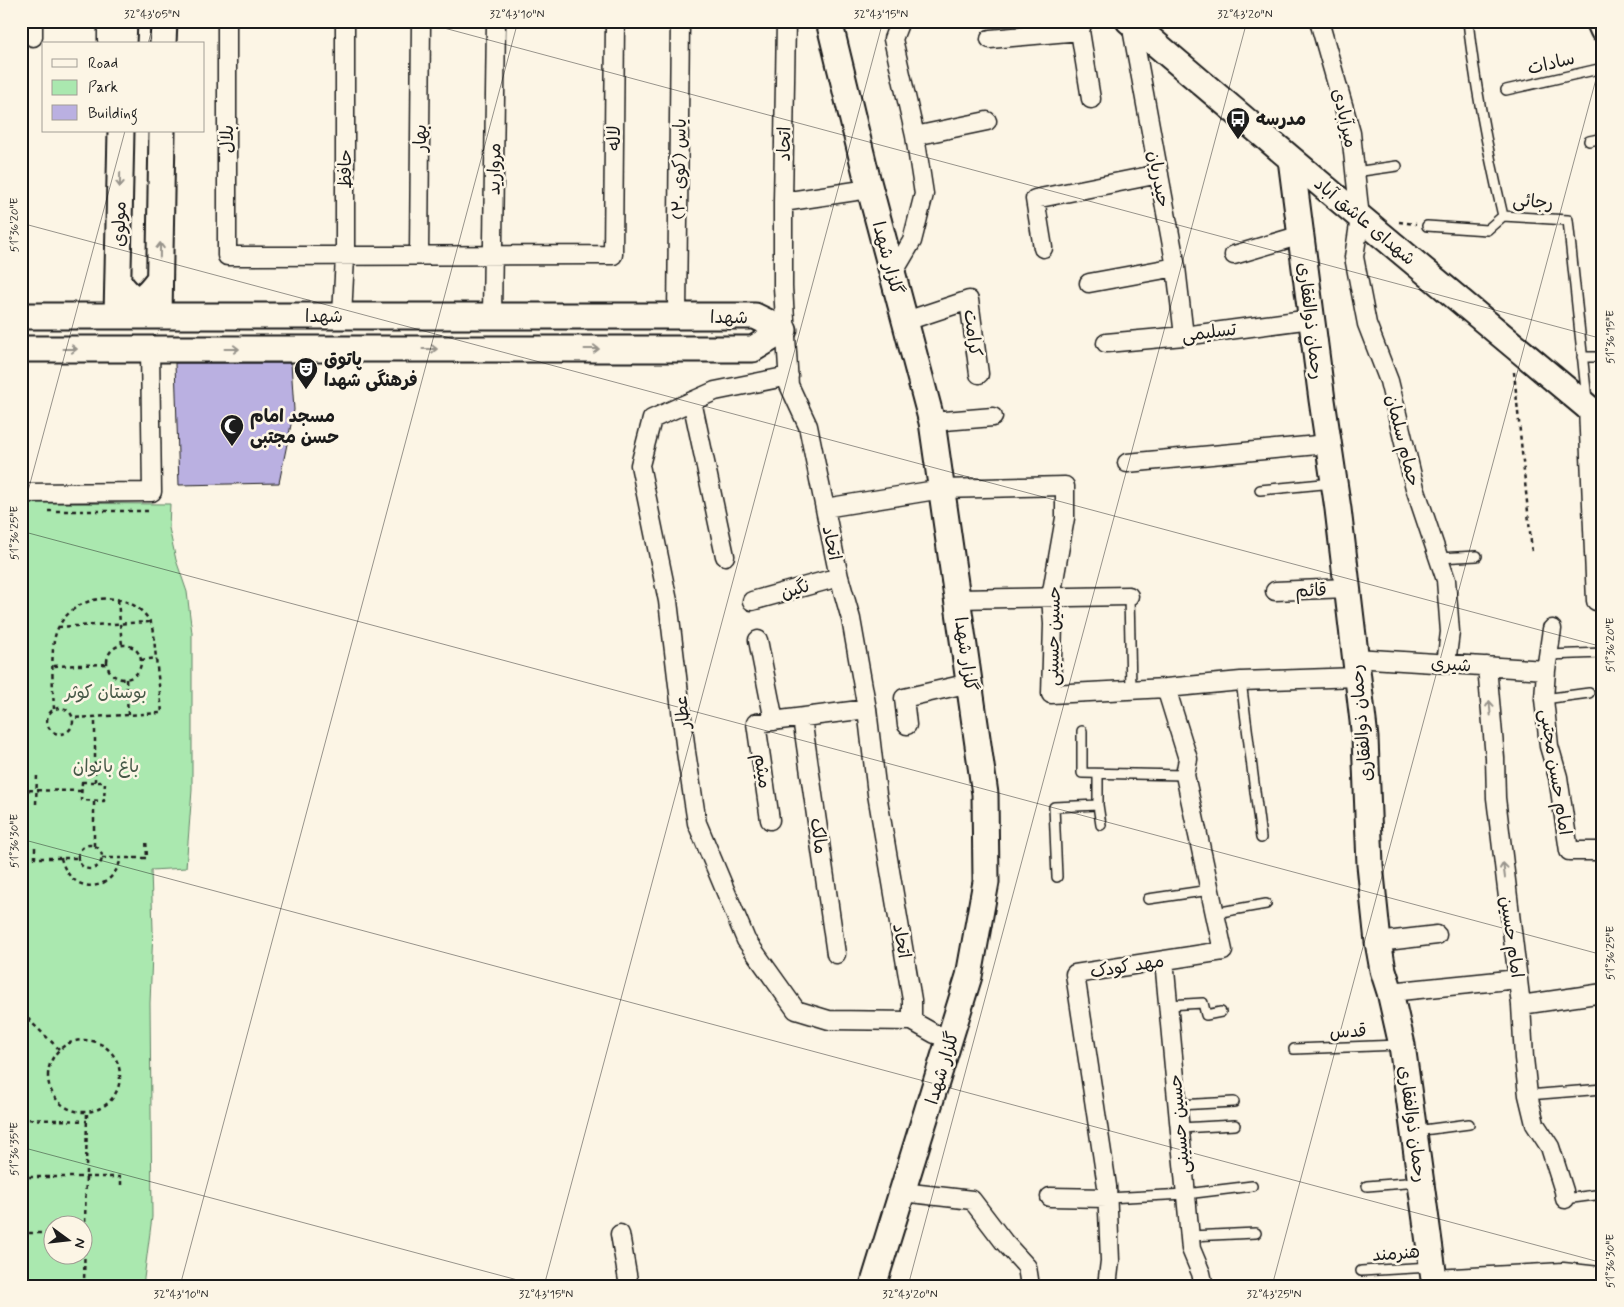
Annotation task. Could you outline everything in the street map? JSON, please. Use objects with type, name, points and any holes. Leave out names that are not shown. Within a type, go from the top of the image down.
[{"type":"street","points":[[107,21],[115,42]]},
{"type":"street","points":[[115,42],[124,21]]},
{"type":"street","points":[[163,42],[164,21]]},
{"type":"street","name":"بلال","points":[[227,21],[227,256],[345,257]]},
{"type":"street","name":"حافظ","points":[[342,316],[345,257],[346,21]]},
{"type":"street","name":"بهار","points":[[419,255],[421,21]]},
{"type":"street","name":"مروارید","points":[[492,316],[496,21]]},
{"type":"street","name":"لاله","points":[[492,255],[613,255],[615,21]]},
{"type":"street","name":"یاس (کوی ۲۰)","points":[[677,316],[680,21]]},
{"type":"street","name":"اتحاد","points":[[786,21],[783,202],[784,330],[789,386],[808,426],[839,577],[851,619],[867,709],[876,794],[912,1000],[912,1021]]},
{"type":"street","name":"گلزار شهدا","points":[[829,21],[869,189],[932,422],[985,794],[986,882],[969,976],[873,1286]]},
{"type":"street","points":[[892,275],[912,241],[924,194],[915,136],[893,39],[900,21]]},
{"type":"street","name":"میرآبادی","points":[[1319,21],[1351,132],[1360,218]]},
{"type":"street","points":[[1599,21],[1603,30]]},
{"type":"street","name":"شهدای عاشق آباد","points":[[1130,22],[1360,218],[1595,414]]},
{"type":"street","name":"حیدریان","points":[[1130,22],[1176,268],[1184,336]]},
{"type":"street","points":[[990,38],[1081,26],[1091,99]]},
{"type":"street","points":[[915,136],[987,121]]},
{"type":"street","name":"مولوی","points":[[117,316],[121,132]]},
{"type":"street","points":[[159,316],[162,132]]},
{"type":"street","name":"رحمان ذوالفقاری","points":[[1291,159],[1334,483],[1365,738],[1370,864],[1378,942],[1402,1045],[1434,1277]]},
{"type":"street","points":[[1043,248],[1035,199],[1158,174]]},
{"type":"street","points":[[783,202],[869,189]]},
{"type":"street","name":"حمام سلمان","points":[[1360,218],[1354,257],[1367,324],[1389,381],[1414,488],[1446,580],[1450,632],[1446,664]]},
{"type":"street","points":[[1234,255],[1300,235]]},
{"type":"street","points":[[345,257],[492,255]]},
{"type":"street","points":[[1089,283],[1176,268]]},
{"type":"street","points":[[118,281],[126,292],[134,297],[143,297],[149,293],[159,279]]},
{"type":"street","name":"کرامت","points":[[906,321],[969,300],[978,374]]},
{"type":"street","name":"شهدا","points":[[21,316],[755,316],[784,330]]},
{"type":"street","name":"تسلیمی","points":[[1106,343],[1184,336],[1311,319]]},
{"type":"street","name":"شهدا","points":[[21,349],[753,349],[784,330]]},
{"type":"street","points":[[21,493],[152,492],[150,349]]},
{"type":"street","name":"عطار","points":[[789,376],[715,391],[652,419],[640,465],[668,601],[686,752],[697,823],[746,940],[796,1010],[829,1020],[912,1021]]},
{"type":"street","points":[[692,401],[725,556]]},
{"type":"street","points":[[1595,414],[1596,601]]},
{"type":"street","points":[[932,422],[994,417]]},
{"type":"street","points":[[1127,463],[1328,444]]},
{"type":"street","name":"حسین حسینی","points":[[942,489],[1065,486],[1065,518],[1051,597],[1053,624],[1050,694],[1166,688],[1357,667]]},
{"type":"street","points":[[825,508],[942,489]]},
{"type":"street","name":"نگین","points":[[752,601],[839,577]]},
{"type":"street","name":"قائم","points":[[1275,591],[1347,588]]},
{"type":"street","points":[[958,599],[1129,596]]},
{"type":"street","name":"امام حسن مجتبی","points":[[1552,629],[1544,699],[1549,746],[1558,776],[1569,851],[1603,851]]},
{"type":"street","points":[[758,640],[774,721],[867,709]]},
{"type":"street","name":"شیری","points":[[1357,667],[1446,664],[1487,666],[1547,663]]},
{"type":"street","name":"امام حسین","points":[[1487,666],[1499,830],[1521,1005],[1528,1095],[1535,1124],[1550,1147],[1565,1200]]},
{"type":"street","points":[[907,725],[904,698],[970,683]]},
{"type":"street","name":"مهد کودک","points":[[1107,1286],[1110,1261],[1107,1186],[1075,974],[1223,952],[1185,775],[1188,759],[1166,688]]},
{"type":"street","name":"مالک","points":[[802,718],[836,954]]},
{"type":"street","name":"میثم","points":[[770,820],[756,723],[774,721]]},
{"type":"street","points":[[1378,942],[1437,935]]},
{"type":"street","name":"حسین حسینی","points":[[1164,960],[1191,1248],[1202,1274],[1204,1286]]},
{"type":"street","points":[[1390,992],[1518,979]]},
{"type":"street","points":[[1521,1005],[1603,993]]},
{"type":"street","points":[[912,1021],[935,1034],[951,1038]]},
{"type":"street","points":[[902,1192],[972,1200],[1004,1242],[1027,1267],[1030,1286]]},
{"type":"street","points":[[1050,1197],[1107,1198]]},
{"type":"street","points":[[620,1234],[629,1286]]},
{"type":"street","points":[[1434,1277],[1563,1272],[1599,1276]]},
{"type":"lane","name":"رجائی","points":[[1468,21],[1471,49],[1503,216],[1568,220],[1582,357],[1595,414]]},
{"type":"lane","name":"سادات","points":[[1506,90],[1603,68]]},
{"type":"lane","points":[[1589,141],[1603,138]]},
{"type":"lane","points":[[1355,172],[1397,166]]},
{"type":"lane","points":[[1427,226],[1487,230],[1503,216]]},
{"type":"lane","points":[[1582,357],[1603,357]]},
{"type":"lane","points":[[1260,490],[1334,483]]},
{"type":"lane","points":[[1438,558],[1476,556]]},
{"type":"lane","points":[[1129,596],[1131,689]]},
{"type":"lane","points":[[1547,663],[1603,653]]},
{"type":"lane","points":[[1241,680],[1261,838]]},
{"type":"lane","points":[[1544,699],[1589,693]]},
{"type":"lane","points":[[1082,731],[1082,773],[1185,775]]},
{"type":"lane","points":[[1098,774],[1098,804],[1101,825]]},
{"type":"lane","points":[[1057,877],[1054,807],[1098,804]]},
{"type":"lane","points":[[1148,899],[1210,890]]},
{"type":"lane","points":[[1215,913],[1266,904]]},
{"type":"lane","points":[[1168,1005],[1203,1003],[1206,1015],[1221,1012]]},
{"type":"lane","name":"قدس","points":[[1294,1049],[1402,1045]]},
{"type":"lane","points":[[1528,1095],[1603,1089]]},
{"type":"lane","points":[[1178,1105],[1234,1102]]},
{"type":"lane","points":[[1414,1131],[1469,1124]]},
{"type":"lane","points":[[1180,1128],[1235,1125]]},
{"type":"lane","points":[[1367,1186],[1422,1182]]},
{"type":"lane","points":[[1107,1198],[1186,1194],[1252,1186]]},
{"type":"lane","points":[[1565,1200],[1603,1194]]},
{"type":"lane","points":[[1190,1236],[1256,1233]]},
{"type":"lane","name":"هنرمند","points":[[1361,1271],[1434,1277]]},
{"type":"path","points":[[1511,343],[1532,552]]},
{"type":"path","points":[[54,709],[52,656],[55,635],[58,627],[70,611],[83,602],[95,598],[118,599],[137,607],[153,626],[162,713],[73,718]]},
{"type":"path","points":[[118,599],[122,646]]},
{"type":"path","points":[[58,627],[149,622]]},
{"type":"path","points":[[122,646],[136,650],[141,660],[139,670],[126,679],[112,674],[107,664],[110,653],[122,646]]},
{"type":"path","points":[[141,660],[156,658]]},
{"type":"path","points":[[53,666],[107,664]]},
{"type":"path","points":[[126,679],[128,715]]},
{"type":"path","points":[[54,709],[66,709],[72,714],[72,727],[65,733],[56,734],[49,728],[46,719],[54,709]]},
{"type":"path","points":[[95,717],[95,782]]},
{"type":"path","points":[[36,804],[37,775]]},
{"type":"path","points":[[82,782],[95,782],[105,782],[104,801],[81,800],[82,782]]},
{"type":"path","points":[[21,790],[81,791]]},
{"type":"path","points":[[94,800],[94,846]]},
{"type":"path","points":[[102,858],[147,858],[146,839]]},
{"type":"path","points":[[90,845],[100,850],[102,858],[99,865],[88,869],[81,865],[78,858],[82,847],[90,845]]},
{"type":"path","points":[[35,847],[35,858],[78,858]]},
{"type":"path","points":[[61,858],[69,876],[77,882],[96,886],[113,876],[119,868],[121,858]]},
{"type":"path","points":[[21,1004],[30,1021],[59,1049]]},
{"type":"path","points":[[81,1040],[93,1040],[108,1050],[119,1064],[121,1076],[113,1099],[104,1107],[87,1112],[81,1113],[69,1110],[59,1103],[52,1094],[48,1082],[48,1070],[52,1059],[59,1049],[69,1043],[81,1040]]},
{"type":"path","points":[[85,1214],[87,1112]]},
{"type":"path","points":[[21,1119],[87,1121]]},
{"type":"path","points":[[21,1177],[121,1177],[121,1187]]},
{"type":"path","points":[[21,1233],[42,1234]]},
{"type":"path","points":[[84,1264],[84,1286]]},
{"type":"green space","name":"بوستان کوثر","points":[[21,503],[170,504],[169,528],[176,560],[187,592],[192,633],[192,790],[186,868],[151,870],[153,929],[150,1003],[152,1217],[143,1286],[21,1286]]},
{"type":"building","name":"مسجد امام حسن مجتبی","points":[[175,363],[291,363],[294,410],[279,483],[179,485]]},
{"type":"place","name":"مدرسه","points":[[1238,140]]},
{"type":"place","name":"پاتوق فرهنگی شهدا","points":[[306,390]]},
{"type":"place","name":"مسجد امام حسن مجتبی","points":[[232,447]]},
{"type":"park label","name":"باغ بانوان","points":[[106,766]]}]
